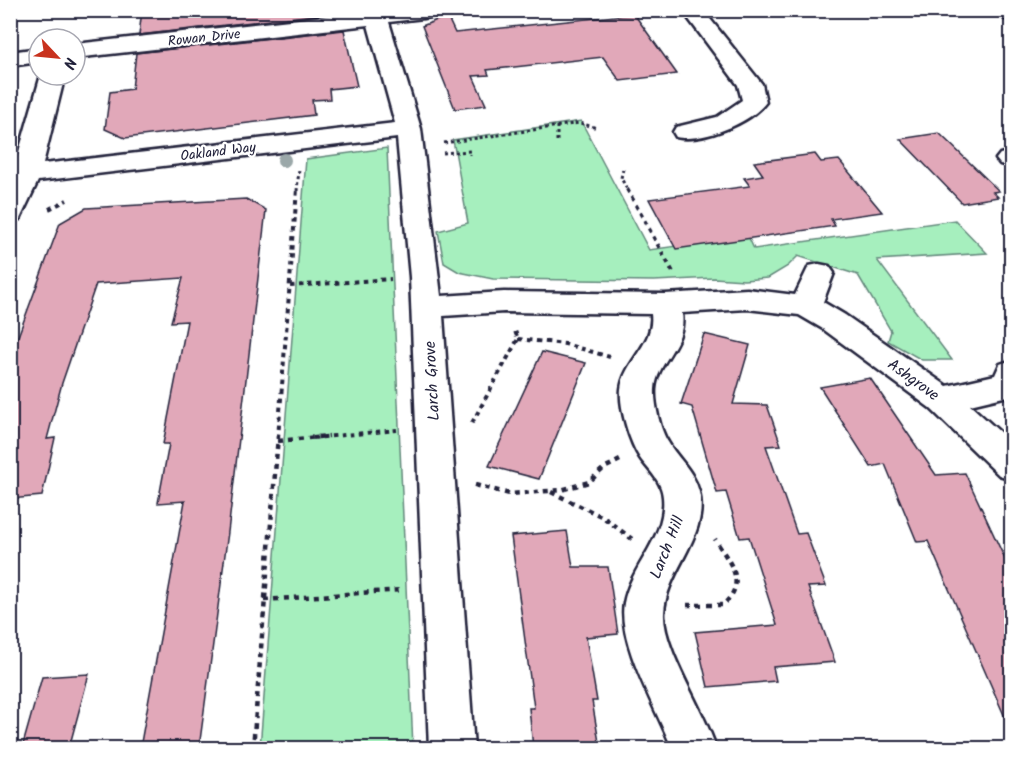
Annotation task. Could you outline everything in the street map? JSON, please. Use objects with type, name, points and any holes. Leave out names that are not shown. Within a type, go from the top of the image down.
[{"type":"street","name":"Rowan Drive","points":[[87,49],[205,28],[377,18],[441,10]]},
{"type":"street","points":[[686,132],[726,122],[754,102],[750,84],[692,10]]},
{"type":"street","points":[[1006,10],[1011,15]]},
{"type":"street","name":"Larch Grove","points":[[377,18],[410,138],[426,292],[451,748]]},
{"type":"street","points":[[10,59],[27,57]]},
{"type":"street","points":[[10,213],[28,174],[50,87]]},
{"type":"street","name":"Oakland Way","points":[[28,174],[300,141],[410,138]]},
{"type":"street","points":[[806,306],[819,273]]},
{"type":"street","points":[[426,292],[504,302],[677,303]]},
{"type":"street","name":"Ashgrove","points":[[677,303],[747,299],[806,306],[834,321],[942,399],[1011,465]]},
{"type":"street","name":"Larch Hill","points":[[677,303],[669,318],[667,332],[638,390],[650,444],[678,480],[682,500],[681,519],[650,587],[643,616],[659,670],[694,748]]},
{"type":"street","points":[[942,399],[1008,384],[1011,372]]},
{"type":"path","points":[[410,138],[580,123],[597,128]]},
{"type":"path","points":[[557,126],[557,144]]},
{"type":"path","points":[[253,748],[300,141]]},
{"type":"path","points":[[623,169],[621,178],[677,303]]},
{"type":"path","points":[[290,286],[426,292]]},
{"type":"path","points":[[504,302],[518,339],[476,418],[435,470],[462,482],[510,494],[550,491],[589,482],[604,468],[650,444]]},
{"type":"path","points":[[518,339],[551,340],[594,350],[645,372]]},
{"type":"path","points":[[278,441],[433,427]]},
{"type":"path","points":[[550,491],[603,517],[636,542],[658,570]]},
{"type":"path","points":[[646,604],[723,605],[733,596],[736,589],[736,577],[715,538],[681,519]]},
{"type":"path","points":[[264,600],[442,587]]},
{"type":"green space","points":[[581,121],[649,250],[748,236],[754,249],[955,220],[987,253],[877,260],[952,360],[922,360],[888,341],[891,331],[858,275],[798,256],[788,266],[768,278],[744,280],[714,278],[654,281],[493,279],[459,272],[444,263],[438,231],[468,223],[453,140]]},
{"type":"green space","points":[[387,148],[413,748],[260,748],[306,159]]},
{"type":"building","points":[[142,10],[340,10],[340,12],[139,35]]},
{"type":"building","points":[[634,14],[677,74],[620,81],[603,57],[487,70],[489,75],[473,76],[486,105],[455,109],[422,26],[447,16],[455,33]]},
{"type":"building","points":[[344,30],[357,86],[329,89],[330,99],[312,100],[314,115],[125,138],[105,129],[110,92],[132,89],[136,53]]},
{"type":"building","points":[[939,133],[999,191],[993,192],[998,197],[962,203],[900,139]]},
{"type":"building","points":[[815,154],[821,162],[839,160],[882,212],[831,219],[835,226],[676,249],[649,199],[750,186],[744,178],[763,175],[754,162]]},
{"type":"building","points":[[246,199],[266,210],[228,532],[199,748],[140,748],[185,501],[158,503],[169,444],[163,444],[187,321],[171,322],[183,278],[96,284],[62,383],[47,439],[55,438],[42,496],[10,499],[10,358],[60,223],[86,208]]},
{"type":"building","points":[[704,334],[750,345],[733,404],[767,405],[781,445],[766,446],[797,534],[806,533],[826,586],[808,587],[835,662],[773,667],[776,681],[708,687],[695,632],[777,625],[749,537],[740,538],[726,492],[717,493],[692,407],[681,404]]},
{"type":"building","points":[[542,352],[586,363],[539,479],[489,466]]},
{"type":"building","points":[[870,378],[936,475],[965,473],[1011,572],[1011,731],[928,541],[917,542],[885,464],[871,467],[820,387]]},
{"type":"building","points":[[567,531],[573,567],[608,567],[618,634],[586,637],[597,701],[592,701],[600,748],[533,748],[529,708],[534,708],[511,536]]},
{"type":"building","points":[[89,674],[69,748],[22,748],[42,677]]}]
